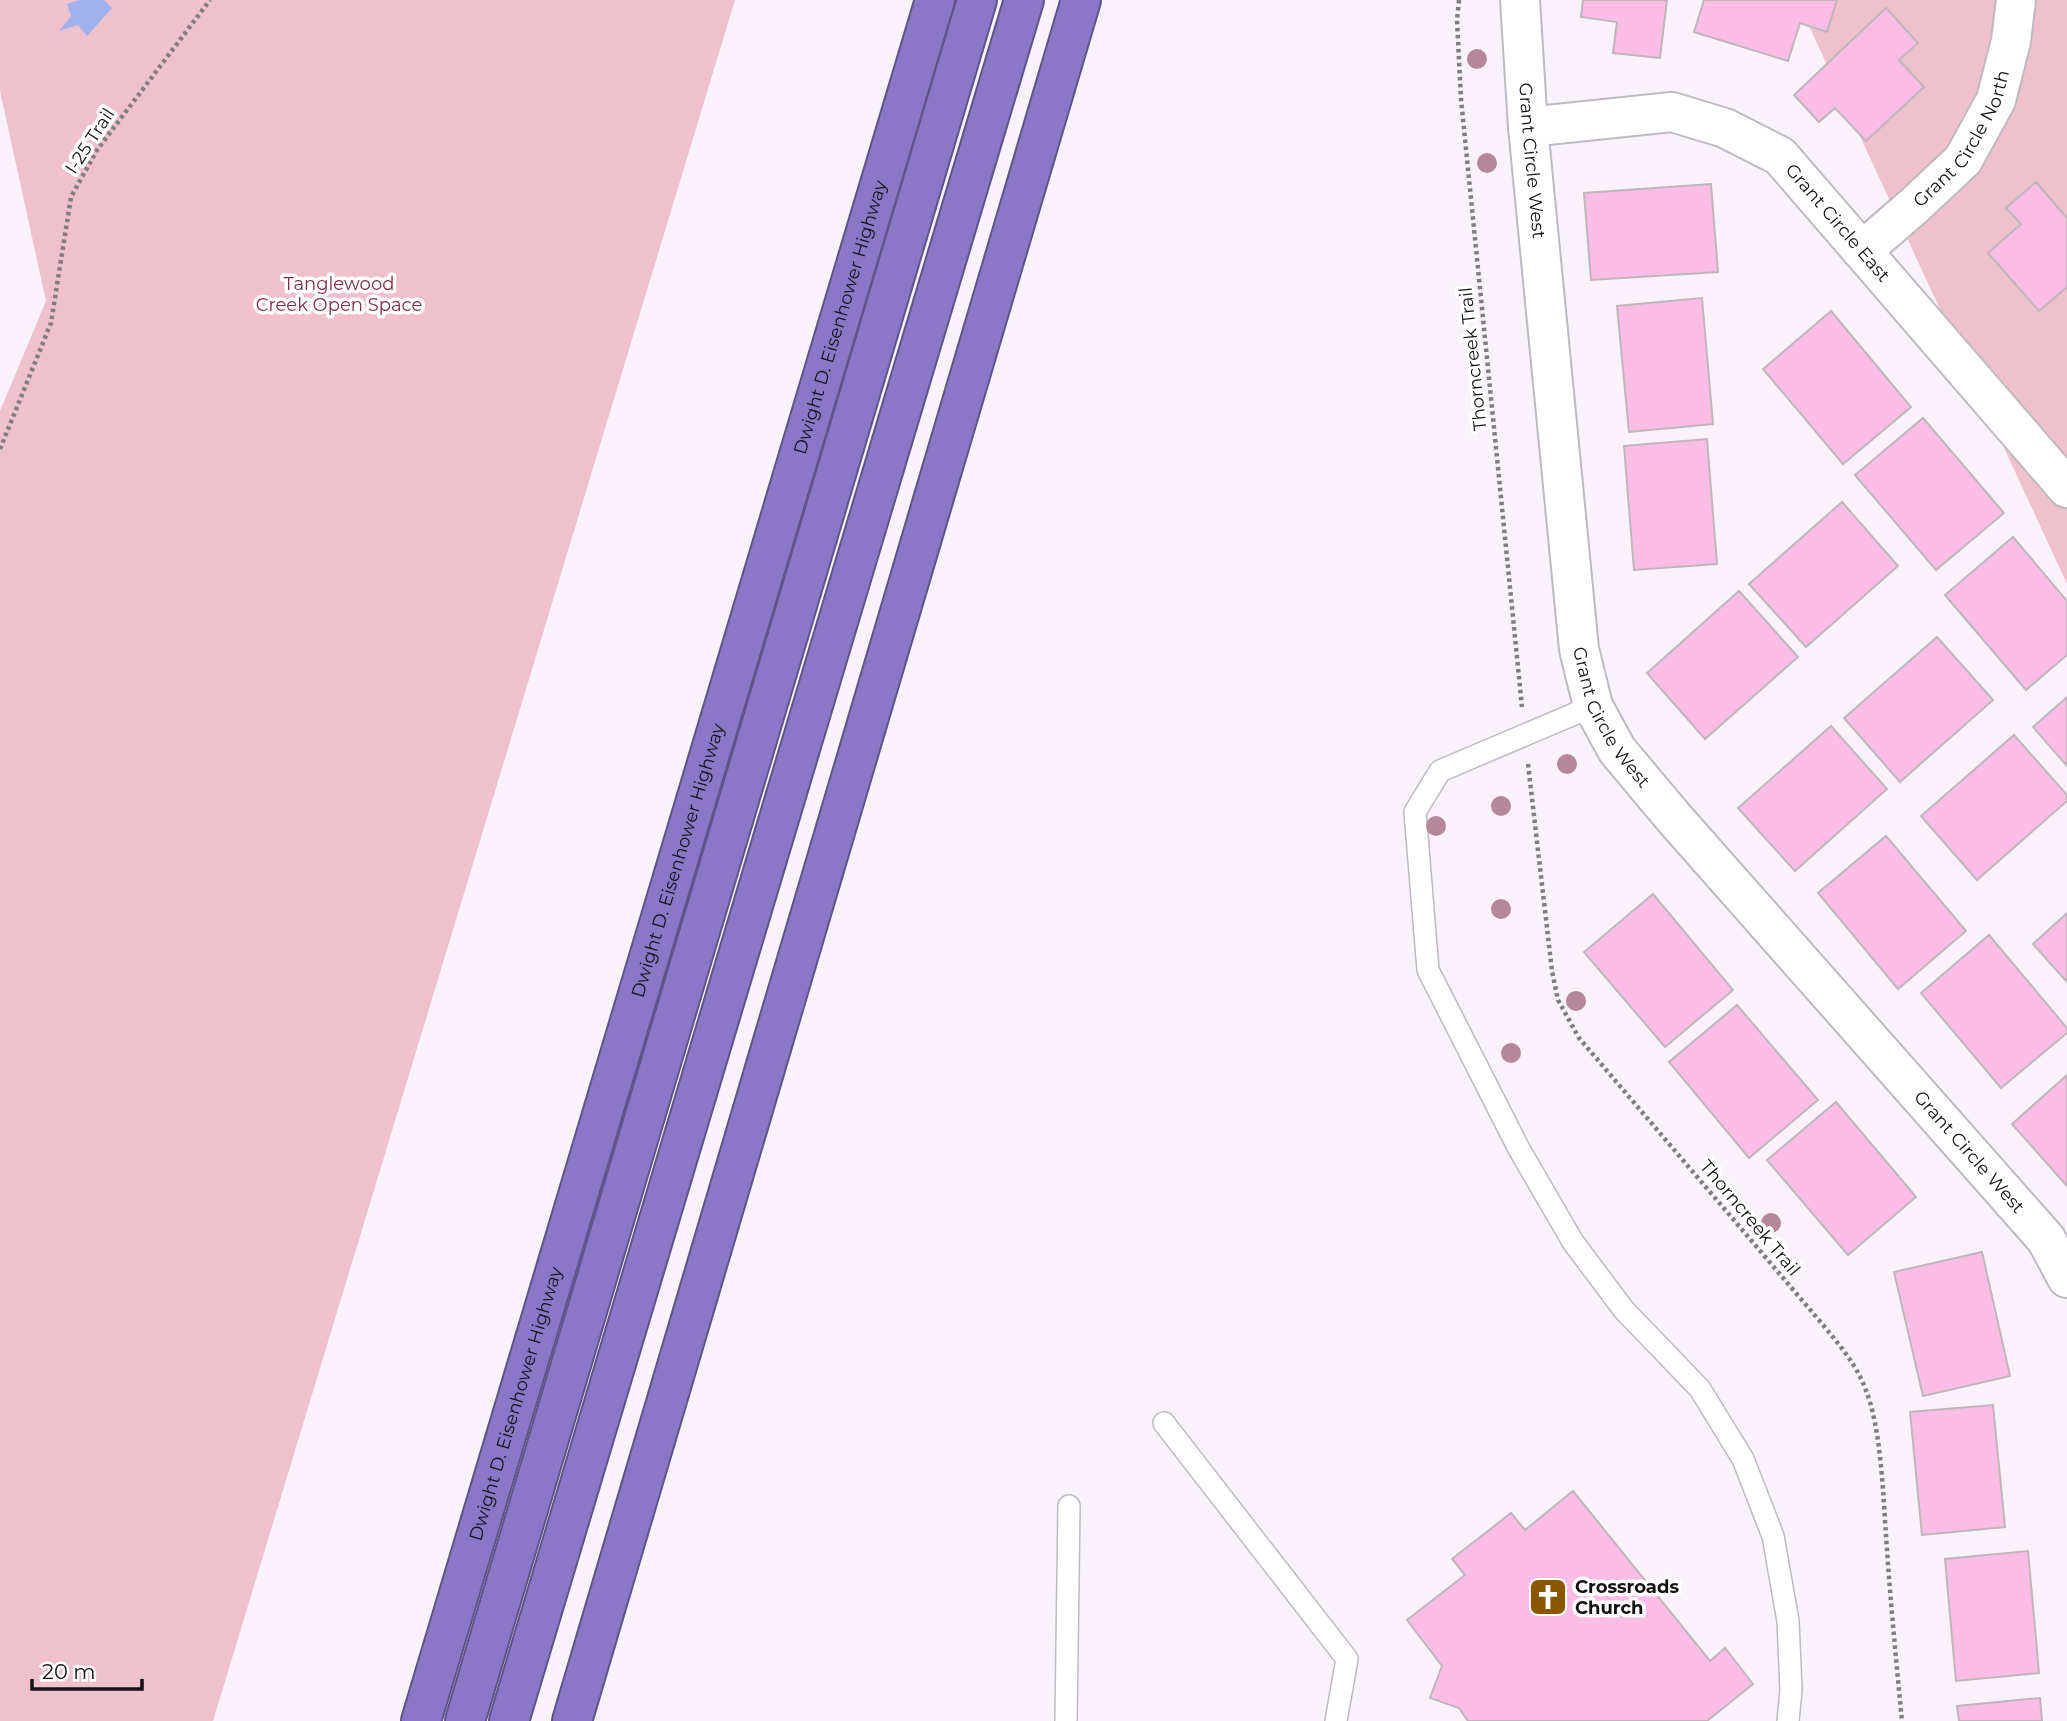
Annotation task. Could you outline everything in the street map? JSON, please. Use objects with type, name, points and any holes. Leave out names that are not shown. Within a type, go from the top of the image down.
[{"type":"highway","name":"Dwight D. Eisenhower Highway","points":[[421,1721],[935,0]]},
{"type":"highway","points":[[465,1721],[977,0]]},
{"type":"highway","points":[[509,1721],[1024,0]]},
{"type":"highway","points":[[572,1721],[1080,0]]},
{"type":"street","name":"Grant Circle West","points":[[1520,0],[1528,127],[1579,649],[1593,706],[1617,750],[2046,1239],[2067,1278]]},
{"type":"street","name":"Grant Circle North","points":[[1863,250],[1963,159],[1996,100],[2011,41],[2016,0]]},
{"type":"street","name":"Grant Circle East","points":[[1528,127],[1672,112],[1725,128],[1780,156],[2067,488]]},
{"type":"lane","points":[[1593,706],[1440,771],[1415,812],[1428,970],[1519,1149],[1573,1242],[1624,1310],[1700,1390],[1742,1459],[1773,1536],[1780,1572],[1788,1621],[1791,1690],[1788,1721]]},
{"type":"lane","points":[[1164,1423],[1347,1659],[1336,1721]]},
{"type":"lane","points":[[1066,1721],[1069,1506]]},
{"type":"path","name":"I-25 Trail","points":[[0,449],[51,323],[71,197],[97,149],[211,0]]},
{"type":"path","name":"Thorncreek Trail","points":[[1460,0],[1457,20],[1461,99],[1522,715]]},
{"type":"path","name":"Thorncreek Trail","points":[[1526,753],[1552,971],[1558,1000],[1579,1038],[1824,1326],[1854,1364],[1866,1389],[1872,1409],[1882,1484],[1902,1721]]},
{"type":"green space","name":"Tanglewood Creek Open Space","points":[[0,0],[735,0],[213,1721],[0,1721],[0,411],[46,301],[0,91]]},
{"type":"green space","points":[[1797,0],[2067,0],[2067,584]]},
{"type":"water","points":[[80,0],[104,0],[112,8],[87,36],[78,25],[59,31],[71,16],[67,4]]},
{"type":"building","points":[[1583,0],[1667,0],[1660,58],[1613,53],[1617,22],[1581,17]]},
{"type":"building","points":[[1704,0],[1837,0],[1827,32],[1800,23],[1788,61],[1694,32]]},
{"type":"building","points":[[1886,8],[1918,43],[1899,60],[1924,87],[1866,141],[1835,108],[1819,122],[1794,95]]},
{"type":"building","points":[[2036,182],[2067,218],[2067,287],[2039,311],[1988,253],[2021,224],[2006,208]]},
{"type":"building","points":[[1711,184],[1718,272],[1591,280],[1584,193]]},
{"type":"building","points":[[1702,298],[1713,424],[1629,432],[1617,306]]},
{"type":"building","points":[[1831,311],[1911,407],[1843,464],[1763,369]]},
{"type":"building","points":[[1923,418],[2004,513],[1936,570],[1855,475]]},
{"type":"building","points":[[1707,439],[1717,564],[1634,570],[1624,446]]},
{"type":"building","points":[[1842,502],[1898,566],[1806,647],[1749,584]]},
{"type":"building","points":[[2013,537],[2067,601],[2067,655],[2026,690],[1945,595]]},
{"type":"building","points":[[1739,591],[1798,657],[1705,739],[1647,673]]},
{"type":"building","points":[[1937,637],[1993,700],[1900,782],[1844,718]]},
{"type":"building","points":[[2067,697],[2067,766],[2033,727]]},
{"type":"building","points":[[1831,726],[1887,789],[1795,871],[1738,808]]},
{"type":"building","points":[[2014,735],[2067,795],[2067,801],[1977,880],[1921,816]]},
{"type":"building","points":[[1886,836],[1966,931],[1898,989],[1818,893]]},
{"type":"building","points":[[1653,894],[1733,990],[1665,1047],[1584,952]]},
{"type":"building","points":[[2067,913],[2067,982],[2033,944]]},
{"type":"building","points":[[1989,935],[2067,1028],[2067,1033],[2001,1088],[1921,993]]},
{"type":"building","points":[[1737,1005],[1818,1100],[1749,1158],[1669,1062]]},
{"type":"building","points":[[2067,1075],[2067,1186],[2012,1124]]},
{"type":"building","points":[[1836,1102],[1916,1197],[1848,1255],[1767,1160]]},
{"type":"building","points":[[1982,1252],[2010,1376],[1923,1396],[1894,1272]]},
{"type":"building","points":[[1993,1405],[2005,1527],[1922,1535],[1910,1412]]},
{"type":"building","name":"Crossroads Church","points":[[1573,1491],[1710,1661],[1725,1648],[1753,1684],[1707,1721],[1468,1721],[1459,1708],[1430,1698],[1442,1666],[1407,1620],[1465,1575],[1452,1559],[1511,1513],[1525,1530]]},
{"type":"building","points":[[2028,1551],[2039,1673],[1956,1681],[1945,1559]]},
{"type":"building","points":[[2040,1698],[2042,1721],[1959,1721],[1957,1706]]},
{"type":"place","name":"Crossroads Church","points":[[1548,1597]]}]
